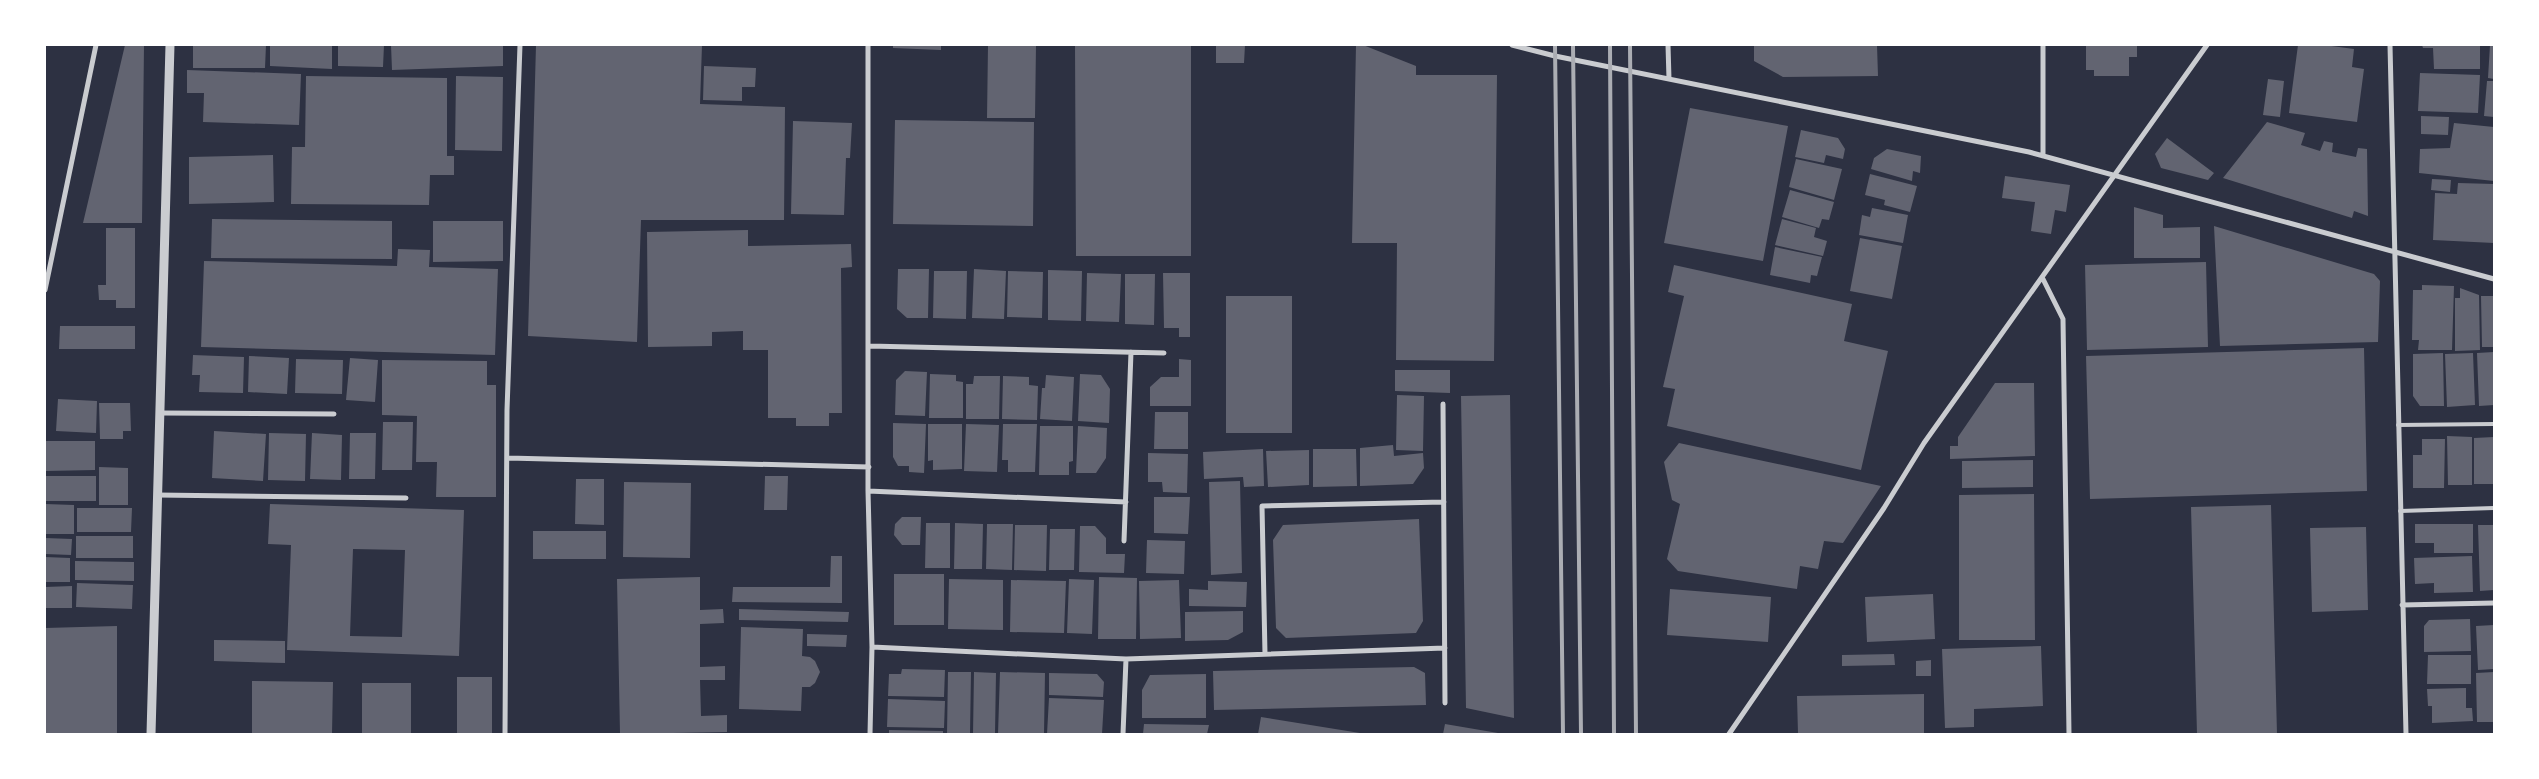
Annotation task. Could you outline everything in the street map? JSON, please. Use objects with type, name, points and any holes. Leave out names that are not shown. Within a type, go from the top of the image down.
[{"type":"street","points":[[45,290],[96,45]]},
{"type":"street","points":[[151,734],[170,45]]},
{"type":"street","points":[[505,734],[507,458],[520,45]]},
{"type":"street","points":[[868,45],[868,491],[872,647],[870,734]]},
{"type":"street","points":[[1512,45],[2043,156],[2494,279]]},
{"type":"street","points":[[1668,45],[1669,79]]},
{"type":"street","points":[[2043,45],[2043,156]]},
{"type":"street","points":[[1729,734],[1884,508],[1924,443],[2116,176],[2207,45]]},
{"type":"street","points":[[2390,45],[2406,734]]},
{"type":"street","points":[[2042,279],[2063,319],[2069,734]]},
{"type":"street","points":[[869,346],[1164,353]]},
{"type":"street","points":[[1124,541],[1131,352]]},
{"type":"street","points":[[1443,404],[1445,702]]},
{"type":"street","points":[[160,413],[334,414]]},
{"type":"street","points":[[507,458],[869,467]]},
{"type":"street","points":[[868,491],[1126,502]]},
{"type":"street","points":[[157,495],[406,498]]},
{"type":"street","points":[[1266,654],[1262,506],[1444,502]]},
{"type":"street","points":[[2402,605],[2494,603]]},
{"type":"street","points":[[872,647],[1126,659],[1445,648]]},
{"type":"street","points":[[1123,734],[1126,659]]},
{"type":"lane","points":[[2398,425],[2494,424]]},
{"type":"lane","points":[[2400,511],[2494,508]]},
{"type":"building","points":[[125,45],[144,45],[142,223],[83,223]]},
{"type":"building","points":[[193,45],[266,45],[265,68],[193,68]]},
{"type":"building","points":[[270,45],[332,45],[332,69],[270,66]]},
{"type":"building","points":[[338,45],[384,45],[383,67],[338,66]]},
{"type":"building","points":[[391,45],[503,45],[503,66],[392,70]]},
{"type":"building","points":[[536,45],[702,45],[700,104],[785,107],[784,220],[641,220],[637,342],[528,336]]},
{"type":"building","points":[[893,45],[941,45],[941,50],[893,48]]},
{"type":"building","points":[[988,45],[1036,45],[1035,118],[987,118]]},
{"type":"building","points":[[1075,45],[1191,45],[1191,256],[1076,256]]},
{"type":"building","points":[[1216,45],[1245,45],[1244,63],[1216,63]]},
{"type":"building","points":[[1356,45],[1363,45],[1416,66],[1416,75],[1497,75],[1494,361],[1396,360],[1397,243],[1352,243]]},
{"type":"building","points":[[1754,45],[1877,45],[1878,76],[1783,77],[1754,61]]},
{"type":"building","points":[[2086,45],[2137,45],[2137,57],[2129,57],[2129,76],[2094,76],[2094,70],[2086,70]]},
{"type":"building","points":[[2298,45],[2324,45],[2354,49],[2352,67],[2364,69],[2357,122],[2289,113]]},
{"type":"building","points":[[2422,45],[2480,45],[2480,69],[2434,69],[2433,48],[2423,48]]},
{"type":"building","points":[[2490,45],[2494,45],[2494,79],[2488,78]]},
{"type":"building","points":[[704,66],[756,68],[755,87],[742,87],[742,101],[703,100]]},
{"type":"building","points":[[187,70],[301,74],[299,125],[203,122],[204,93],[187,93]]},
{"type":"building","points":[[2420,73],[2480,75],[2478,113],[2418,111]]},
{"type":"building","points":[[306,76],[447,78],[447,156],[454,156],[454,175],[430,175],[429,205],[291,204],[292,147],[305,147]]},
{"type":"building","points":[[456,76],[503,77],[502,151],[455,150]]},
{"type":"building","points":[[2268,79],[2284,81],[2280,117],[2263,115]]},
{"type":"building","points":[[2487,81],[2494,81],[2494,117],[2484,116]]},
{"type":"building","points":[[1690,108],[1788,126],[1763,261],[1664,243]]},
{"type":"building","points":[[2421,116],[2449,117],[2448,135],[2421,134]]},
{"type":"building","points":[[895,120],[1034,122],[1033,226],[893,224]]},
{"type":"building","points":[[793,121],[852,123],[850,158],[846,158],[844,215],[791,214]]},
{"type":"building","points":[[2267,122],[2305,133],[2301,145],[2320,151],[2324,141],[2333,143],[2332,152],[2356,157],[2358,148],[2367,149],[2368,216],[2354,211],[2352,218],[2223,178]]},
{"type":"building","points":[[2454,123],[2494,127],[2494,181],[2419,173],[2420,149],[2450,148]]},
{"type":"building","points":[[1801,130],[1838,138],[1845,149],[1843,159],[1826,155],[1824,163],[1795,157]]},
{"type":"building","points":[[2167,138],[2214,173],[2208,180],[2161,168],[2155,154]]},
{"type":"building","points":[[1887,149],[1921,156],[1920,173],[1913,171],[1912,181],[1871,169],[1874,158]]},
{"type":"building","points":[[273,155],[274,202],[189,204],[189,157]]},
{"type":"building","points":[[1796,159],[1842,169],[1834,200],[1789,187]]},
{"type":"building","points":[[1870,174],[1917,186],[1910,212],[1884,205],[1885,200],[1865,195]]},
{"type":"building","points":[[2005,176],[2070,185],[2066,212],[2055,210],[2051,234],[2031,231],[2035,202],[2002,198]]},
{"type":"building","points":[[2432,179],[2451,180],[2450,192],[2431,190]]},
{"type":"building","points":[[2458,183],[2494,184],[2494,243],[2433,240],[2435,193],[2457,194]]},
{"type":"building","points":[[1790,190],[1834,202],[1829,220],[1822,219],[1819,228],[1782,217]]},
{"type":"building","points":[[2134,207],[2163,215],[2163,228],[2200,227],[2200,258],[2134,258]]},
{"type":"building","points":[[1872,208],[1908,215],[1903,243],[1859,235],[1862,215],[1870,217]]},
{"type":"building","points":[[212,219],[392,221],[392,259],[211,258]]},
{"type":"building","points":[[1782,219],[1816,228],[1814,237],[1827,241],[1823,256],[1775,245]]},
{"type":"building","points":[[433,221],[503,221],[503,261],[433,262]]},
{"type":"building","points":[[2214,226],[2374,274],[2380,281],[2378,342],[2220,346]]},
{"type":"building","points":[[106,228],[135,228],[135,308],[116,308],[116,300],[99,300],[98,285],[106,285]]},
{"type":"building","points":[[748,230],[748,246],[851,244],[852,267],[841,268],[842,413],[829,413],[829,426],[796,426],[796,418],[768,418],[768,350],[743,350],[743,331],[712,332],[712,346],[648,347],[647,232]]},
{"type":"building","points":[[1860,238],[1902,246],[1892,299],[1850,291]]},
{"type":"building","points":[[1775,247],[1822,257],[1817,276],[1811,275],[1810,283],[1770,275]]},
{"type":"building","points":[[398,249],[430,250],[429,267],[498,269],[495,355],[201,347],[204,261],[397,266]]},
{"type":"building","points":[[2206,262],[2208,347],[2087,350],[2085,265]]},
{"type":"building","points":[[1674,265],[1852,304],[1844,341],[1888,351],[1861,470],[1667,426],[1675,389],[1663,387],[1684,296],[1668,292]]},
{"type":"building","points":[[898,269],[929,269],[928,318],[907,318],[897,309]]},
{"type":"building","points":[[974,269],[1006,271],[1004,319],[972,318]]},
{"type":"building","points":[[1048,270],[1082,271],[1081,321],[1048,320]]},
{"type":"building","points":[[934,271],[967,271],[966,319],[933,318]]},
{"type":"building","points":[[1008,271],[1043,272],[1042,318],[1007,317]]},
{"type":"building","points":[[1087,273],[1121,274],[1119,322],[1086,321]]},
{"type":"building","points":[[1163,273],[1190,273],[1190,337],[1179,337],[1179,328],[1164,328]]},
{"type":"building","points":[[1125,274],[1155,274],[1154,325],[1125,324]]},
{"type":"building","points":[[2422,285],[2454,286],[2452,350],[2418,350],[2419,340],[2412,340],[2413,290],[2422,290]]},
{"type":"building","points":[[2460,288],[2479,295],[2480,350],[2455,351],[2455,298],[2460,298]]},
{"type":"building","points":[[1226,296],[1292,296],[1292,433],[1226,433]]},
{"type":"building","points":[[2481,296],[2494,296],[2494,347],[2482,347]]},
{"type":"building","points":[[60,326],[135,326],[135,349],[59,349]]},
{"type":"building","points":[[2364,348],[2367,491],[2090,499],[2086,356]]},
{"type":"building","points":[[2494,352],[2494,405],[2479,406],[2477,353]]},
{"type":"building","points":[[2443,353],[2444,406],[2420,406],[2413,396],[2413,354]]},
{"type":"building","points":[[2473,353],[2475,405],[2447,407],[2445,354]]},
{"type":"building","points":[[193,355],[244,357],[243,393],[199,392],[200,375],[192,375]]},
{"type":"building","points":[[249,356],[289,358],[287,394],[248,392]]},
{"type":"building","points":[[350,358],[378,360],[375,402],[346,400]]},
{"type":"building","points":[[296,359],[343,360],[342,394],[295,393]]},
{"type":"building","points":[[1179,359],[1191,360],[1191,406],[1150,406],[1150,387],[1161,377],[1179,377]]},
{"type":"building","points":[[382,360],[487,361],[487,385],[496,385],[496,497],[436,497],[437,462],[416,462],[417,416],[382,415]]},
{"type":"building","points":[[1395,370],[1450,370],[1450,393],[1395,391]]},
{"type":"building","points":[[905,371],[927,372],[925,416],[895,415],[896,380]]},
{"type":"building","points":[[930,374],[956,375],[956,381],[963,382],[963,418],[929,418]]},
{"type":"building","points":[[1080,374],[1101,375],[1110,389],[1109,423],[1078,421]]},
{"type":"building","points":[[1046,375],[1074,377],[1072,421],[1040,419],[1042,388],[1045,388]]},
{"type":"building","points":[[974,376],[1000,376],[999,419],[966,419],[966,384],[973,384]]},
{"type":"building","points":[[1003,376],[1029,377],[1029,385],[1038,386],[1037,420],[1002,419]]},
{"type":"building","points":[[1995,383],[2034,383],[2035,456],[1950,459],[1950,446],[1958,446],[1958,437]]},
{"type":"building","points":[[1397,395],[1424,396],[1423,451],[1396,450]]},
{"type":"building","points":[[1510,395],[1514,718],[1466,708],[1461,396]]},
{"type":"building","points":[[58,399],[97,401],[96,433],[56,431]]},
{"type":"building","points":[[99,403],[130,403],[131,431],[123,431],[123,439],[100,439]]},
{"type":"building","points":[[1155,412],[1188,412],[1188,449],[1154,449]]},
{"type":"building","points":[[383,422],[413,422],[412,470],[382,470]]},
{"type":"building","points":[[893,423],[926,424],[924,473],[909,472],[909,466],[898,466],[893,457]]},
{"type":"building","points":[[928,424],[962,424],[962,469],[933,470],[933,460],[928,461]]},
{"type":"building","points":[[966,424],[999,425],[997,472],[964,471]]},
{"type":"building","points":[[1003,424],[1037,424],[1035,472],[1008,472],[1008,460],[1002,460]]},
{"type":"building","points":[[1040,426],[1073,426],[1073,461],[1069,462],[1069,475],[1039,475]]},
{"type":"building","points":[[1078,426],[1107,428],[1106,458],[1096,473],[1076,473]]},
{"type":"building","points":[[214,431],[266,434],[263,481],[212,478]]},
{"type":"building","points":[[269,433],[306,434],[305,481],[268,480]]},
{"type":"building","points":[[312,433],[342,435],[341,480],[310,479]]},
{"type":"building","points":[[350,433],[376,433],[375,479],[349,479]]},
{"type":"building","points":[[2447,436],[2472,437],[2472,485],[2448,485]]},
{"type":"building","points":[[2494,437],[2494,484],[2474,484],[2474,438]]},
{"type":"building","points":[[2422,439],[2445,439],[2444,488],[2413,488],[2413,455],[2422,455]]},
{"type":"building","points":[[45,441],[95,441],[95,470],[45,471]]},
{"type":"building","points":[[1679,443],[1881,486],[1843,543],[1824,541],[1818,569],[1800,566],[1797,589],[1678,571],[1667,559],[1680,504],[1672,500],[1664,462]]},
{"type":"building","points":[[1393,445],[1394,456],[1423,453],[1424,468],[1413,484],[1360,486],[1360,448]]},
{"type":"building","points":[[1263,449],[1264,486],[1244,487],[1243,477],[1204,479],[1203,452]]},
{"type":"building","points":[[1313,449],[1356,449],[1357,486],[1313,487]]},
{"type":"building","points":[[1309,450],[1309,485],[1268,487],[1266,451]]},
{"type":"building","points":[[1148,453],[1188,454],[1187,493],[1163,492],[1162,482],[1148,482]]},
{"type":"building","points":[[2033,460],[2033,487],[1962,488],[1962,461]]},
{"type":"building","points":[[99,467],[128,468],[128,505],[99,505]]},
{"type":"building","points":[[45,476],[96,476],[96,501],[45,501]]},
{"type":"building","points":[[765,476],[788,476],[787,510],[764,510]]},
{"type":"building","points":[[576,479],[604,479],[604,525],[575,524]]},
{"type":"building","points":[[1240,481],[1242,573],[1211,575],[1209,482]]},
{"type":"building","points":[[624,482],[691,483],[690,558],[623,557]]},
{"type":"building","points":[[2034,494],[2035,640],[1959,640],[1959,495]]},
{"type":"building","points":[[1154,497],[1190,497],[1188,534],[1154,533]]},
{"type":"building","points":[[45,504],[74,505],[74,534],[45,534]]},
{"type":"building","points":[[270,504],[464,510],[459,656],[287,650],[291,545],[268,544]],"holes":[[[353,549],[405,550],[402,637],[350,636]]]},
{"type":"building","points":[[2271,505],[2277,734],[2197,734],[2191,507]]},
{"type":"building","points":[[77,508],[132,508],[131,532],[77,532]]},
{"type":"building","points":[[902,517],[921,517],[920,545],[902,545],[894,535],[895,524]]},
{"type":"building","points":[[1419,519],[1423,621],[1416,633],[1286,638],[1276,628],[1273,540],[1283,525]]},
{"type":"building","points":[[926,523],[950,523],[950,568],[925,568]]},
{"type":"building","points":[[955,523],[983,524],[982,569],[954,569]]},
{"type":"building","points":[[987,524],[1013,524],[1012,570],[986,569]]},
{"type":"building","points":[[2415,524],[2473,524],[2473,553],[2434,553],[2434,543],[2415,543]]},
{"type":"building","points":[[1015,525],[1047,525],[1046,571],[1014,570]]},
{"type":"building","points":[[2478,525],[2494,525],[2494,590],[2480,591]]},
{"type":"building","points":[[1080,526],[1095,526],[1106,538],[1106,554],[1125,554],[1124,573],[1079,572]]},
{"type":"building","points":[[2366,527],[2368,610],[2312,612],[2310,528]]},
{"type":"building","points":[[1050,529],[1075,529],[1074,570],[1049,570]]},
{"type":"building","points":[[533,531],[606,531],[606,559],[533,559]]},
{"type":"building","points":[[76,536],[133,536],[133,558],[76,558]]},
{"type":"building","points":[[45,538],[72,539],[71,555],[45,554]]},
{"type":"building","points":[[1147,540],[1185,541],[1184,574],[1146,573]]},
{"type":"building","points":[[831,556],[842,556],[842,603],[732,602],[733,587],[830,587]]},
{"type":"building","points":[[2472,556],[2473,592],[2434,593],[2434,583],[2415,584],[2414,558]]},
{"type":"building","points":[[45,557],[70,558],[70,582],[45,582]]},
{"type":"building","points":[[75,561],[134,562],[134,581],[75,580]]},
{"type":"building","points":[[894,574],[944,574],[944,625],[894,625]]},
{"type":"building","points":[[700,577],[700,610],[723,609],[724,623],[700,624],[700,667],[725,666],[725,680],[700,680],[701,716],[727,715],[727,732],[620,734],[617,579]]},
{"type":"building","points":[[1099,577],[1137,578],[1136,639],[1098,639]]},
{"type":"building","points":[[949,579],[1003,580],[1003,630],[948,629]]},
{"type":"building","points":[[1069,579],[1094,580],[1092,634],[1067,633]]},
{"type":"building","points":[[1011,580],[1066,581],[1064,633],[1010,632]]},
{"type":"building","points":[[1179,580],[1181,638],[1140,639],[1139,581]]},
{"type":"building","points":[[1208,581],[1247,582],[1246,607],[1189,606],[1189,589],[1208,590]]},
{"type":"building","points":[[77,583],[133,585],[132,609],[76,607]]},
{"type":"building","points":[[72,586],[72,608],[45,608],[45,587]]},
{"type":"building","points":[[1670,589],[1771,597],[1768,642],[1667,635]]},
{"type":"building","points":[[1933,594],[1935,639],[1867,642],[1865,597]]},
{"type":"building","points":[[739,609],[849,612],[848,622],[739,620]]},
{"type":"building","points":[[1243,611],[1243,632],[1228,640],[1185,641],[1185,612]]},
{"type":"building","points":[[2470,619],[2471,651],[2424,652],[2424,626],[2429,620]]},
{"type":"building","points":[[2494,625],[2494,669],[2478,670],[2476,626]]},
{"type":"building","points":[[117,626],[117,734],[45,734],[45,628]]},
{"type":"building","points":[[741,627],[803,629],[802,656],[810,657],[815,661],[820,672],[815,683],[810,687],[802,687],[801,711],[739,709]]},
{"type":"building","points":[[807,634],[847,635],[846,647],[807,646]]},
{"type":"building","points":[[214,640],[285,641],[285,663],[214,661]]},
{"type":"building","points":[[2041,646],[2043,706],[1974,709],[1974,727],[1945,728],[1942,649]]},
{"type":"building","points":[[1894,654],[1895,665],[1842,666],[1842,655]]},
{"type":"building","points":[[2428,655],[2471,655],[2471,684],[2427,684]]},
{"type":"building","points":[[1931,660],[1931,676],[1916,676],[1916,661]]},
{"type":"building","points":[[1414,667],[1425,673],[1426,705],[1214,710],[1213,671]]},
{"type":"building","points":[[902,669],[945,670],[944,697],[888,696],[889,674],[901,674]]},
{"type":"building","points":[[948,672],[971,672],[970,734],[947,734]]},
{"type":"building","points":[[974,672],[996,673],[995,734],[973,734]]},
{"type":"building","points":[[1000,672],[1045,673],[1044,734],[998,734]]},
{"type":"building","points":[[2494,672],[2494,722],[2477,722],[2476,673]]},
{"type":"building","points":[[1049,673],[1097,674],[1104,682],[1103,697],[1049,695]]},
{"type":"building","points":[[1206,674],[1206,718],[1142,718],[1142,690],[1150,675]]},
{"type":"building","points":[[457,677],[492,677],[492,734],[457,734]]},
{"type":"building","points":[[252,681],[333,682],[332,734],[252,734]]},
{"type":"building","points":[[362,683],[411,683],[411,734],[362,734]]},
{"type":"building","points":[[2466,688],[2466,708],[2472,708],[2473,721],[2432,723],[2432,706],[2428,706],[2427,689]]},
{"type":"building","points":[[1924,694],[1924,734],[1798,734],[1797,696]]},
{"type":"building","points":[[1049,698],[1104,700],[1102,734],[1047,734]]},
{"type":"building","points":[[888,699],[945,701],[944,728],[887,727]]},
{"type":"building","points":[[1261,717],[1360,733],[1258,734]]},
{"type":"building","points":[[1144,724],[1209,725],[1207,734],[1143,734]]},
{"type":"building","points":[[1445,724],[1498,733],[1498,734],[1443,734]]},
{"type":"building","points":[[889,730],[943,731],[943,734],[889,734]]},
{"type":"railway","points":[[1555,45],[1563,734]]},
{"type":"railway","points":[[1573,45],[1581,734]]},
{"type":"railway","points":[[1610,45],[1614,734]]},
{"type":"railway","points":[[1630,45],[1636,734]]}]
